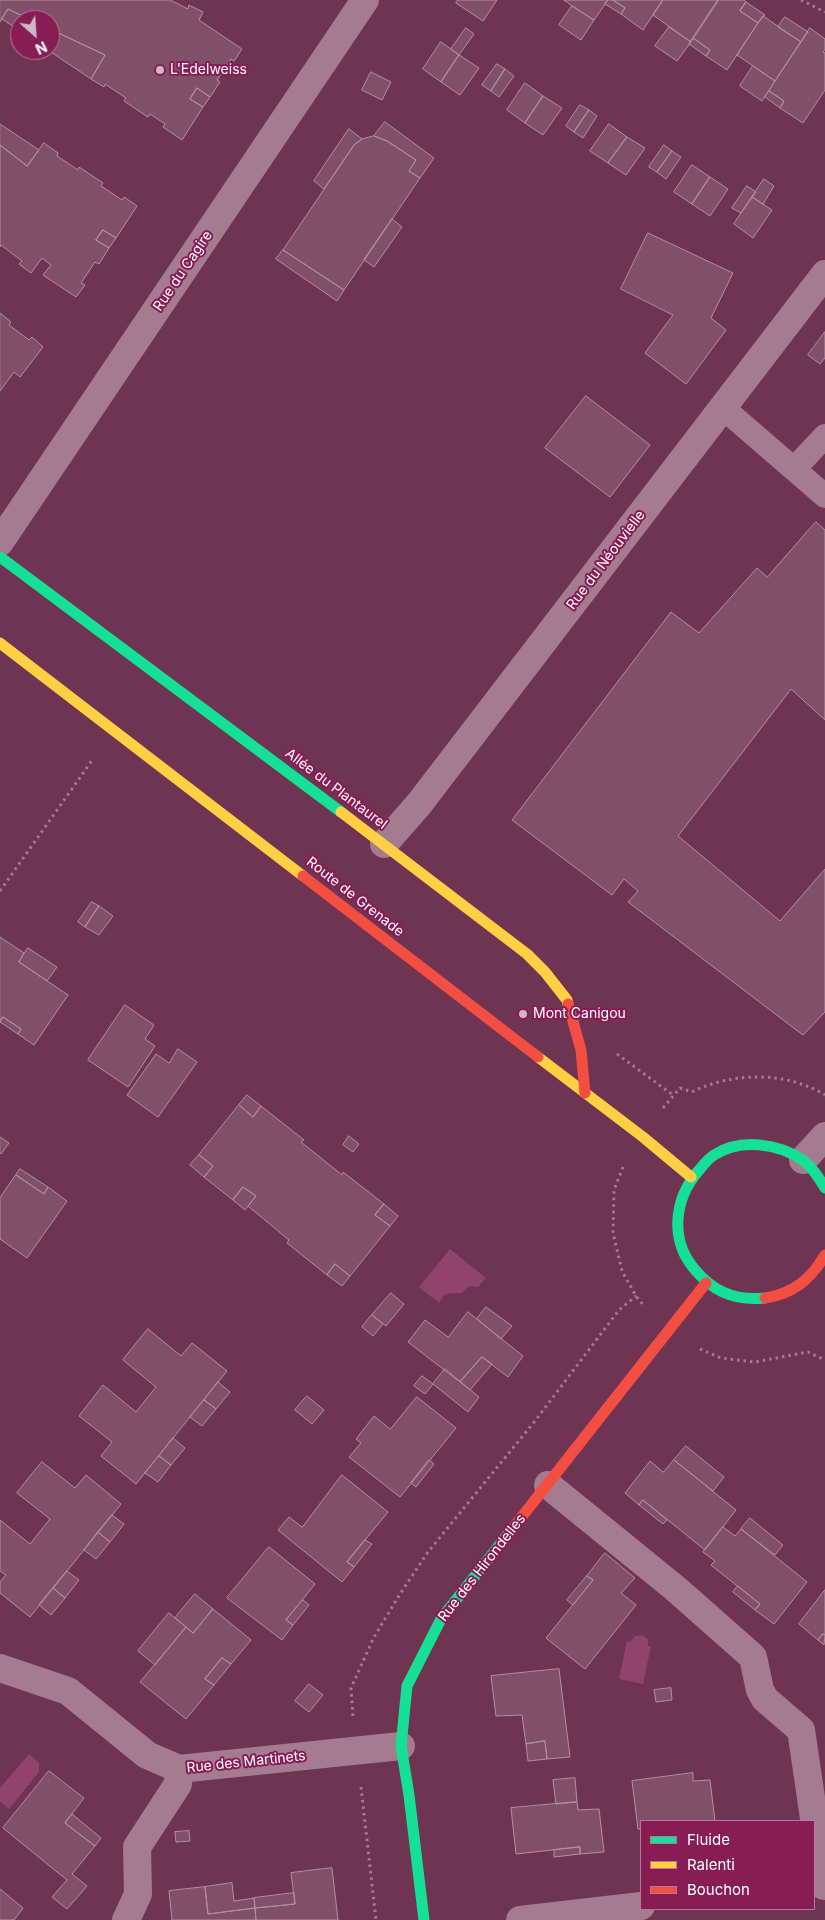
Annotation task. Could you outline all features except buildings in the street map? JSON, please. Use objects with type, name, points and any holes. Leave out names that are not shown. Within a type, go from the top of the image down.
[{"type":"street","name":"Rue du Cagire","points":[[0,542],[365,0]]},
{"type":"street","name":"Rue du Néouvielle","points":[[384,844],[425,796],[825,274]]},
{"type":"street","name":"Allée du Plantaurel","points":[[0,557],[384,844],[527,954],[545,972],[567,1000],[581,1050],[585,1092]]},
{"type":"street","name":"Route de Grenade","points":[[0,643],[585,1092],[691,1176]]},
{"type":"street","points":[[803,1160],[825,1136]]},
{"type":"street","points":[[825,1188],[820,1177],[803,1160],[775,1146],[744,1144],[714,1155],[691,1176],[679,1204],[678,1233],[687,1261],[706,1284],[729,1295],[754,1300],[779,1296],[821,1273],[825,1256]]},
{"type":"street","name":"Rue des Hirondelles","points":[[424,1920],[401,1746],[407,1686],[441,1619],[706,1284]]},
{"type":"street","points":[[548,1485],[676,1588],[752,1656],[764,1699],[800,1730],[812,1820]]},
{"type":"street","name":"Rue des Martinets","points":[[0,1668],[68,1691],[147,1755],[179,1769],[401,1746]]},
{"type":"street","points":[[126,1920],[138,1894],[137,1847],[178,1784],[179,1769]]},
{"type":"street","points":[[815,1841],[821,1886]]},
{"type":"street","points":[[520,1920],[640,1906]]},
{"type":"lane","points":[[722,407],[825,496]]},
{"type":"lane","points":[[794,469],[825,436]]},
{"type":"path","points":[[801,0],[825,12]]},
{"type":"path","points":[[0,892],[94,758]]},
{"type":"path","points":[[614,1052],[673,1095]]},
{"type":"path","points":[[663,1109],[680,1088],[692,1092],[709,1084],[750,1077],[783,1079],[815,1089],[825,1095]]},
{"type":"path","points":[[624,1165],[614,1190],[613,1233],[622,1271],[636,1296],[645,1307]]},
{"type":"path","points":[[353,1723],[351,1688],[374,1637],[400,1594],[428,1552],[535,1421],[619,1310],[636,1296]]},
{"type":"path","points":[[695,1347],[721,1358],[755,1362],[808,1352],[825,1360]]},
{"type":"path","points":[[359,1779],[365,1814],[376,1920]]},
{"type":"shaded area","points":[[450,1249],[486,1278],[478,1287],[469,1286],[462,1293],[445,1294],[439,1303],[419,1287]]},
{"type":"shaded area","points":[[642,1635],[648,1639],[648,1646],[651,1646],[643,1684],[619,1679],[627,1641],[630,1642],[635,1636]]},
{"type":"shaded area","points":[[29,1754],[39,1763],[39,1772],[9,1809],[0,1801],[0,1788]]},
{"type":"traffic: fast","points":[[0,557],[341,812]]},
{"type":"traffic: fast","points":[[765,1298],[736,1297],[719,1290],[704,1279],[688,1260],[682,1247],[678,1220],[684,1194],[691,1181],[714,1155],[736,1146],[759,1145],[783,1150],[804,1161],[813,1170],[825,1188]]},
{"type":"traffic: fast","points":[[424,1920],[409,1795],[401,1746],[407,1686],[441,1619],[509,1533]]},
{"type":"traffic: slow","points":[[0,643],[303,876]]},
{"type":"traffic: slow","points":[[341,812],[527,954],[545,972],[567,1000],[568,1004]]},
{"type":"traffic: slow","points":[[538,1057],[643,1137],[691,1177]]},
{"type":"traffic: jam","points":[[303,876],[538,1057]]},
{"type":"traffic: jam","points":[[568,1004],[581,1050],[585,1093]]},
{"type":"traffic: jam","points":[[765,1298],[784,1293],[800,1284],[814,1271],[825,1255]]},
{"type":"traffic: jam","points":[[509,1533],[706,1283]]},
{"type":"place","name":"L'Edelweiss","points":[[160,70]]},
{"type":"place","name":"Mont Canigou","points":[[523,1014]]}]
